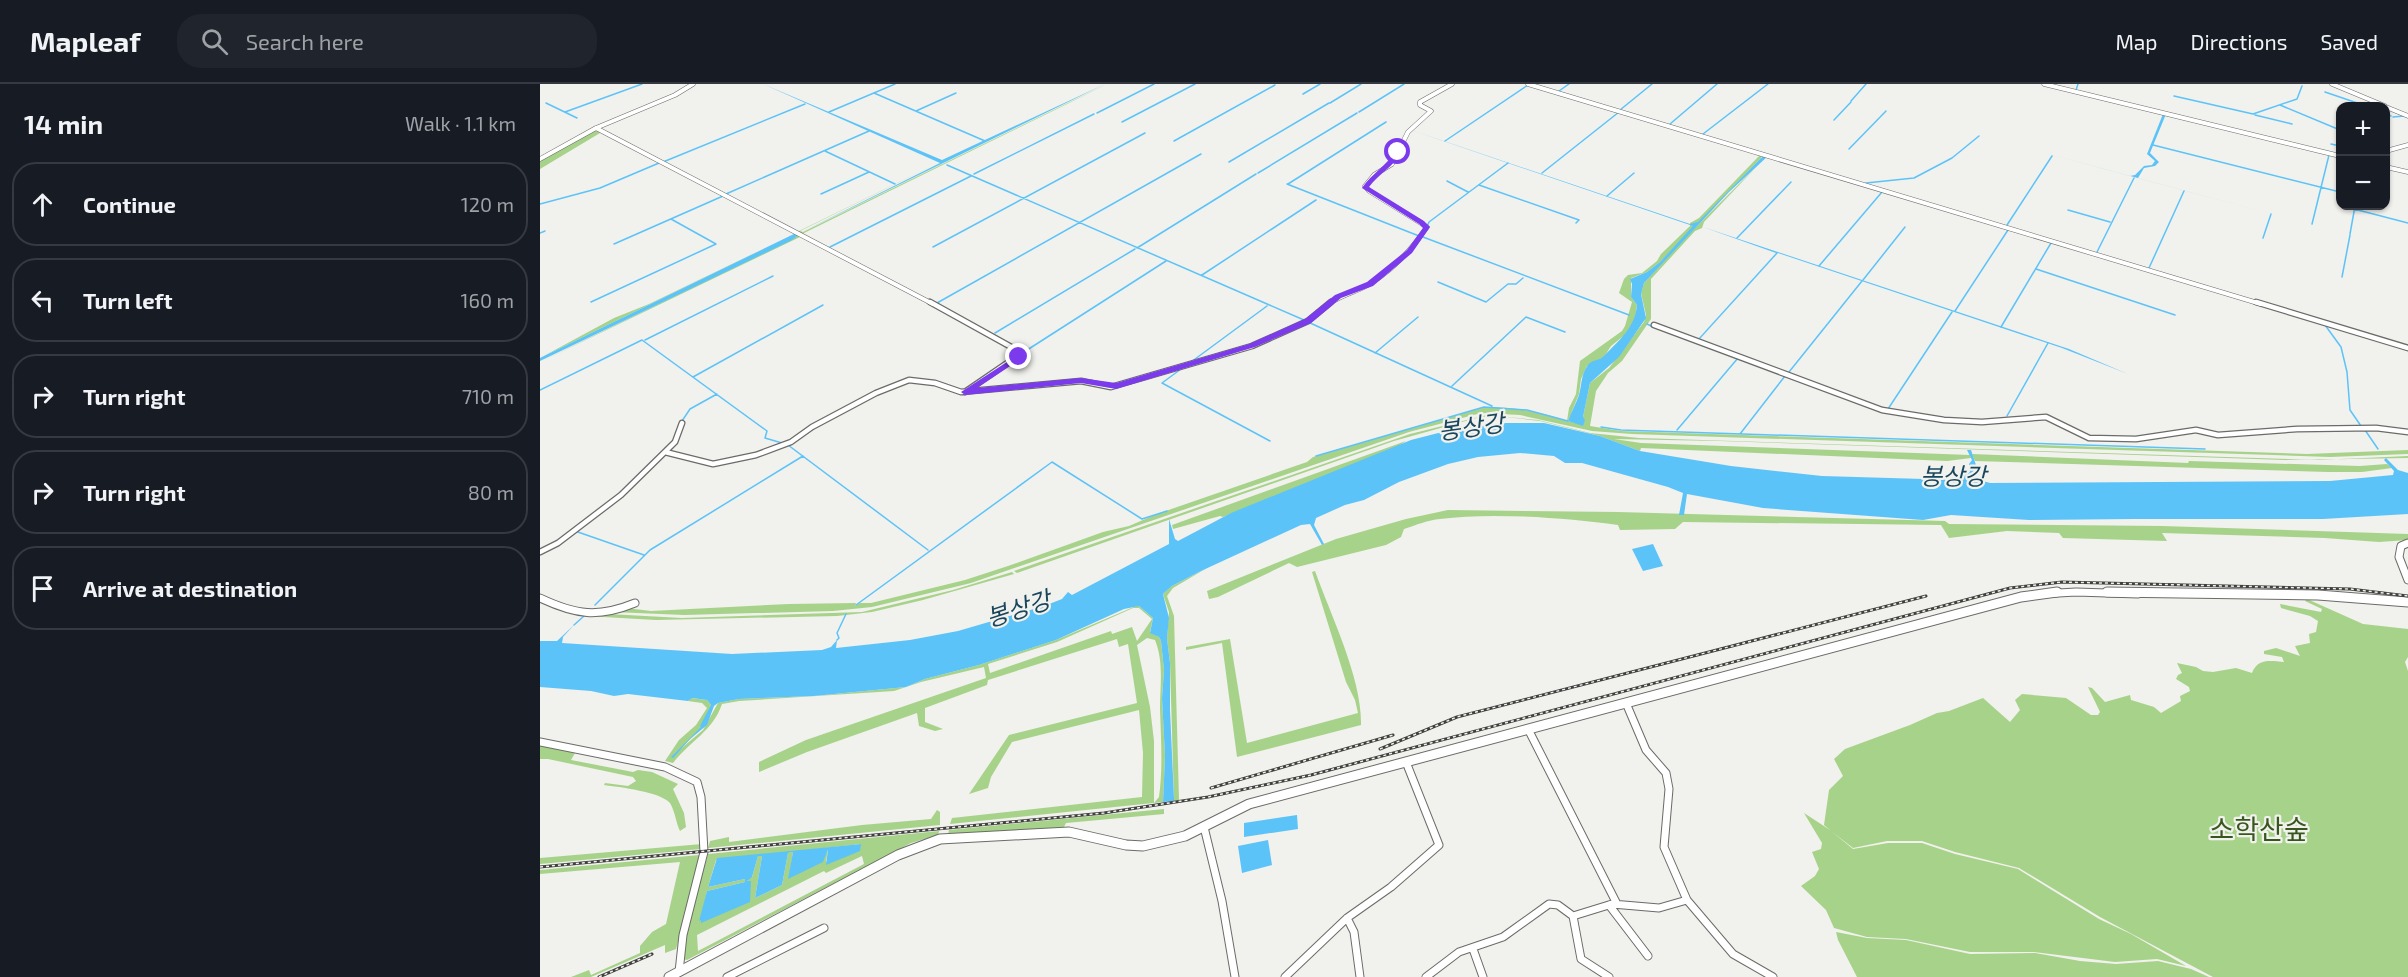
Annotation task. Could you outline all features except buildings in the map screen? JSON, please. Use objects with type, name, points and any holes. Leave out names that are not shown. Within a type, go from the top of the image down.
[{"type":"main road","points":[[2408,543],[2401,546],[2398,553],[2408,580]]},
{"type":"main road","points":[[674,974],[898,855],[940,839],[1069,832],[1126,845],[1143,846],[1185,836],[1249,804],[2031,595],[2054,592],[2167,595],[2253,594],[2365,597],[2408,602]]},
{"type":"street","points":[[540,159],[597,128],[675,95],[693,84]]},
{"type":"street","points":[[665,452],[713,465],[756,455],[791,442],[812,427],[902,381],[935,383],[965,392],[1081,381],[1111,387],[1262,342],[1308,321],[1338,297],[1370,284],[1409,252],[1427,227],[1368,191],[1366,184],[1377,173],[1392,164],[1408,132],[1431,111],[1420,105],[1420,102],[1452,84]]},
{"type":"street","points":[[1528,84],[2408,348]]},
{"type":"street","points":[[2044,84],[2336,155]]},
{"type":"street","points":[[2332,84],[2373,102]]},
{"type":"street","points":[[2390,109],[2408,116]]},
{"type":"street","points":[[597,128],[993,335],[1022,353],[965,392]]},
{"type":"street","points":[[2390,150],[2408,145]]},
{"type":"street","points":[[2390,168],[2408,172]]},
{"type":"street","points":[[1654,325],[1882,410],[1944,420],[1982,422],[2046,417],[2089,438],[2136,439],[2196,430],[2218,435],[2297,429],[2376,428],[2408,432]]},
{"type":"street","points":[[540,552],[558,543],[621,495],[675,442],[682,423]]},
{"type":"street","points":[[540,598],[561,607],[600,613],[609,613],[635,603]]},
{"type":"street","points":[[1626,703],[1646,751],[1653,762],[1666,773],[1669,789],[1664,847],[1687,900],[1733,954],[1773,977]]},
{"type":"street","points":[[1528,729],[1613,905],[1648,956]]},
{"type":"street","points":[[540,742],[665,767],[697,782],[701,797],[704,852],[674,974]]},
{"type":"street","points":[[1285,977],[1347,918],[1391,887],[1439,845],[1406,762]]},
{"type":"street","points":[[1204,827],[1231,945],[1235,977]]},
{"type":"street","points":[[1573,916],[1613,905],[1657,910],[1687,900]]},
{"type":"street","points":[[1426,977],[1459,952],[1473,949],[1510,933],[1549,904],[1558,905],[1573,916]]},
{"type":"street","points":[[1573,916],[1581,959],[1609,977]]},
{"type":"street","points":[[1347,918],[1354,932],[1360,977]]},
{"type":"street","points":[[727,977],[825,928]]},
{"type":"street","points":[[1473,949],[1483,977]]},
{"type":"green space","points":[[1107,84],[802,234],[797,232],[940,162],[800,231],[803,232]]},
{"type":"green space","points":[[595,129],[600,133],[540,169],[540,160]]},
{"type":"green space","points":[[1761,154],[1761,158],[1660,262],[1647,272],[1631,278],[1631,297],[1637,305],[1635,320],[1626,334],[1611,346],[1604,357],[1587,366],[1568,421],[1583,425],[1590,383],[1609,368],[1644,322],[1646,315],[1641,293],[1644,283],[1681,242],[1761,162],[1704,222],[1702,228],[1695,231],[1651,279],[1651,319],[1622,361],[1608,373],[1596,391],[1590,426],[1621,431],[2307,454],[2408,450],[2408,454],[2330,457],[1632,434],[1592,431],[1520,415],[1481,413],[1409,432],[971,583],[872,607],[833,611],[684,615],[614,612],[626,608],[651,611],[789,604],[856,603],[855,606],[860,603],[871,603],[965,580],[1103,532],[1129,526],[1157,514],[1307,462],[1313,457],[1485,407],[1526,410],[1567,421],[1569,408],[1576,394],[1580,361],[1622,331],[1625,326],[1632,302],[1619,293],[1624,279],[1628,275],[1642,273],[1657,261],[1661,254],[1690,226],[1690,223],[1699,218]]},
{"type":"green space","points":[[796,233],[540,358],[614,318],[649,304]]},
{"type":"green space","points":[[799,235],[802,236],[540,362]]},
{"type":"green space","points":[[1487,415],[1538,420],[1590,433],[1639,438],[2308,460],[1614,439],[1641,443],[1970,455],[1971,458],[1947,461],[1641,448],[1640,451],[1600,436],[1540,421],[1497,416],[1480,417],[1394,441],[1017,573],[1014,571],[1410,434]]},
{"type":"green space","points":[[1406,441],[1397,447],[1223,517],[1173,529],[1172,525]]},
{"type":"green space","points":[[1972,454],[2188,463],[2189,461],[2360,466],[2387,464],[2392,468],[2362,472],[2328,472],[1975,461]]},
{"type":"green space","points":[[2408,456],[2408,458],[2338,459]]},
{"type":"green space","points":[[1448,510],[1945,521],[1949,524],[2162,526],[2408,534],[2408,540],[2379,542],[2162,533],[2167,541],[2063,538],[2059,533],[2007,531],[1949,538],[1941,525],[1683,522],[1675,529],[1620,530],[1618,525],[1552,518],[1461,517],[1431,520],[1404,529],[1401,537],[1386,545],[1297,567],[1289,563],[1218,597],[1209,599],[1207,591],[1336,539],[1406,519]]},
{"type":"green space","points":[[1207,568],[1173,588],[1167,596],[1174,616],[1179,800],[1174,801],[1170,663],[1167,638],[1169,612],[1163,594],[1172,586]]},
{"type":"green space","points":[[1315,571],[1351,667],[1360,707],[1361,725],[1237,757],[1222,643],[1186,650],[1186,647],[1230,639],[1247,743],[1358,713],[1312,572]]},
{"type":"green space","points":[[1012,572],[1014,574],[923,600],[872,612],[837,616],[656,620],[586,616],[608,614],[682,618],[862,612],[953,590]]},
{"type":"green space","name":"소학산숲","points":[[2307,599],[2363,624],[2408,629],[2408,657],[2405,662],[2408,671],[2408,977],[2213,977],[2100,917],[2019,868],[1922,841],[1887,841],[1853,848],[1831,831],[1853,849],[1888,843],[1922,843],[1955,854],[2018,869],[2099,919],[2131,934],[2186,966],[2157,959],[2115,962],[2034,952],[1970,952],[1906,939],[1867,937],[1834,928],[1826,910],[1801,886],[1815,876],[1819,869],[1812,852],[1821,849],[1822,843],[1804,813],[1830,830],[1824,825],[1829,790],[1843,776],[1834,759],[1845,749],[1937,713],[1949,711],[1983,698],[2010,722],[2020,710],[2015,700],[2022,694],[2066,698],[2091,715],[2098,715],[2100,712],[2088,687],[2092,688],[2105,702],[2130,695],[2131,700],[2154,707],[2161,713],[2181,701],[2180,696],[2190,691],[2189,687],[2176,679],[2182,673],[2177,663],[2203,671],[2213,672],[2236,668],[2252,673],[2261,663],[2284,662],[2282,657],[2264,654],[2264,651],[2276,648],[2300,656],[2295,646],[2310,643],[2309,634],[2316,632],[2318,621],[2310,616],[2281,608],[2280,604],[2321,612],[2322,609],[2305,601]]},
{"type":"green space","points":[[1136,606],[1139,606],[1153,618],[1150,632],[1159,637],[1161,641],[1164,670],[1163,802],[1154,803],[950,824],[952,818],[1142,797],[1143,753],[1139,710],[1012,742],[991,777],[988,788],[969,794],[1009,735],[1137,703],[1128,644],[1119,647],[1117,639],[988,680],[987,685],[925,708],[925,722],[943,729],[935,731],[919,726],[917,713],[807,752],[759,772],[759,762],[806,740],[986,678],[984,667],[906,687],[925,679],[979,665],[1056,640]],"holes":[[[1133,608],[1139,608],[1152,619],[1137,641],[1132,627],[1112,634],[1111,631],[990,673],[988,664],[1057,642]],[[1147,638],[1155,640],[1161,665],[1161,775],[1159,797],[1154,803],[1154,741],[1150,707],[1137,645]]]},
{"type":"green space","points":[[906,687],[894,691],[722,704],[713,722],[673,763],[665,761],[679,740],[696,725],[707,708],[702,703],[688,701],[691,698],[707,700],[711,705],[710,708],[700,730],[671,757],[703,730],[718,703],[739,699],[814,696]]},
{"type":"green space","points":[[540,745],[575,753],[571,760],[633,772],[638,770],[652,772],[678,784],[673,789],[684,813],[686,827],[680,831],[672,806],[665,799],[639,791],[604,785],[605,783],[628,786],[636,781],[633,777],[540,759]]},
{"type":"green space","points":[[1164,809],[1164,814],[1066,823],[1064,827],[948,834],[949,830]]},
{"type":"green space","points":[[937,810],[940,812],[940,825],[708,848],[710,841],[729,837],[729,842],[862,825],[931,819]]},
{"type":"green space","points":[[939,831],[938,835],[911,843],[687,960],[682,959],[687,929],[708,854]],"holes":[[[861,844],[826,862],[828,848],[789,878],[793,852],[788,853],[782,885],[755,898],[762,856],[758,856],[752,877],[748,878],[747,882],[701,922],[707,891],[745,882],[745,879],[708,887],[716,860]],[[862,856],[864,864],[698,951],[697,935],[824,871],[826,873]]]},
{"type":"green space","points":[[702,844],[701,849],[540,864],[540,858]]},
{"type":"green space","points":[[699,855],[697,874],[676,949],[665,953],[665,945],[591,977],[571,977],[589,970],[591,975],[640,953],[640,946],[652,932],[666,924],[680,862],[540,874],[540,870]]},
{"type":"green space","points":[[1836,932],[1867,938],[1906,940],[1970,954],[2035,953],[2080,961],[2116,964],[2158,961],[2191,969],[2209,977],[1857,977]]},
{"type":"water","points":[[763,84],[942,160],[1105,84],[800,233],[940,163]]},
{"type":"water","points":[[2163,114],[2166,114],[2150,153],[2159,162],[2155,166],[2144,168],[2138,178],[2408,251],[2130,176],[2135,175],[2144,166],[2152,165],[2155,161],[2147,154]]},
{"type":"water","points":[[1411,130],[1690,224],[1698,222],[1763,156],[1768,156],[1729,192],[1644,283],[1641,294],[1646,318],[1619,357],[1590,383],[1583,426],[1568,421],[1579,395],[1586,368],[1590,363],[1604,356],[1625,333],[1636,313],[1637,305],[1631,297],[1630,279],[1647,272],[1660,262],[1693,226]]},
{"type":"water","points":[[1703,227],[2069,349],[2128,374],[2062,348],[1778,253],[1699,340],[1776,253]]},
{"type":"water","points":[[796,233],[799,235],[792,240],[540,361],[540,358]]},
{"type":"water","points":[[1506,423],[1544,423],[1600,436],[1640,451],[1731,466],[1822,476],[1958,480],[1970,472],[1969,464],[1972,460],[1967,450],[1971,450],[1977,468],[1976,479],[1990,483],[2330,481],[2393,475],[2394,471],[2384,460],[2386,458],[2398,470],[2408,473],[2408,514],[2323,519],[2029,520],[1951,515],[1923,520],[1763,508],[1687,494],[1684,515],[1679,515],[1683,493],[1668,487],[1582,463],[1565,463],[1554,456],[1520,453],[1478,457],[1448,464],[1399,482],[1364,500],[1345,505],[1316,518],[1314,525],[1324,544],[1322,545],[1310,524],[1301,525],[1201,571],[1172,586],[1163,594],[1169,618],[1167,638],[1170,663],[1174,801],[1163,802],[1164,670],[1161,641],[1159,637],[1150,633],[1153,618],[1139,606],[1124,609],[1056,640],[979,665],[925,679],[906,687],[814,696],[739,699],[718,703],[714,706],[707,725],[673,758],[671,757],[701,727],[711,705],[707,700],[692,698],[688,701],[628,694],[614,696],[591,691],[540,687],[540,641],[557,641],[574,625],[563,637],[562,643],[732,654],[822,650],[831,647],[837,640],[836,648],[910,640],[958,631],[1044,606],[1062,599],[1068,592],[1072,595],[1169,544],[1169,519],[1175,539],[1178,541],[1231,513],[1411,440],[1450,430]]},
{"type":"water","points":[[1653,544],[1663,566],[1643,571],[1632,549]]},
{"type":"water","points":[[1297,815],[1298,829],[1244,837],[1244,823]]},
{"type":"water","points":[[1268,840],[1272,865],[1242,873],[1238,846]]},
{"type":"water","points":[[861,844],[860,851],[826,865],[828,849],[823,862],[788,879],[793,852],[788,853],[782,885],[755,898],[762,856],[758,856],[752,877],[747,881],[751,881],[750,902],[701,923],[701,920],[699,921],[707,891],[745,882],[745,879],[708,887],[717,858]]},
{"type":"waterway","points":[[565,112],[642,84]]},
{"type":"waterway","points":[[829,112],[895,84]]},
{"type":"waterway","points":[[1097,113],[1154,84]]},
{"type":"waterway","points":[[1122,122],[1195,84]]},
{"type":"waterway","points":[[1303,94],[1320,84]]},
{"type":"waterway","points":[[1330,103],[1361,84]]},
{"type":"waterway","points":[[1359,112],[1404,84]]},
{"type":"waterway","points":[[1559,91],[1569,84]]},
{"type":"waterway","points":[[1620,110],[1652,84]]},
{"type":"waterway","points":[[1670,124],[1717,84]]},
{"type":"waterway","points":[[1703,134],[1768,84]]},
{"type":"waterway","points":[[1851,101],[1866,84]]},
{"type":"waterway","points":[[2076,90],[2078,84]]},
{"type":"waterway","points":[[1174,141],[1275,85]]},
{"type":"waterway","points":[[1445,141],[1528,85]]},
{"type":"waterway","points":[[2174,96],[2253,114],[2297,99],[2302,86]]},
{"type":"waterway","points":[[2325,92],[2354,102]]},
{"type":"waterway","points":[[874,93],[985,141]]},
{"type":"waterway","points":[[916,111],[956,93]]},
{"type":"waterway","points":[[1834,120],[1851,102]]},
{"type":"waterway","points":[[546,103],[577,118]]},
{"type":"waterway","points":[[1229,162],[1329,103]]},
{"type":"waterway","points":[[663,162],[805,104]]},
{"type":"waterway","points":[[2280,105],[2336,128]]},
{"type":"waterway","points":[[1849,149],[1886,111]]},
{"type":"waterway","points":[[1542,173],[1619,112]]},
{"type":"waterway","points":[[1258,173],[1357,113]]},
{"type":"waterway","points":[[974,174],[1094,114]]},
{"type":"waterway","points":[[2255,115],[2292,124]]},
{"type":"waterway","points":[[2393,117],[2404,116]]},
{"type":"waterway","points":[[1288,184],[1386,122]]},
{"type":"waterway","points":[[726,194],[869,131]]},
{"type":"waterway","points":[[1024,198],[1145,133]]},
{"type":"waterway","points":[[1866,183],[1914,178],[1952,158],[1979,136]]},
{"type":"waterway","points":[[2331,144],[2336,145]]},
{"type":"waterway","points":[[2153,145],[2321,187]]},
{"type":"waterway","points":[[825,151],[895,184]]},
{"type":"waterway","points":[[1080,223],[1201,154]]},
{"type":"waterway","points":[[2321,187],[2329,155]]},
{"type":"waterway","points":[[2007,225],[2052,156]]},
{"type":"waterway","points":[[540,204],[600,188],[659,163]]},
{"type":"waterway","points":[[1424,234],[1429,222],[1508,163]]},
{"type":"waterway","points":[[947,165],[1024,198]]},
{"type":"waterway","points":[[821,194],[869,172]]},
{"type":"waterway","points":[[1607,196],[1634,173]]},
{"type":"waterway","points":[[1137,248],[1256,174]]},
{"type":"waterway","points":[[830,247],[971,176]]},
{"type":"waterway","points":[[2097,252],[2134,178]]},
{"type":"waterway","points":[[1447,181],[1468,192]]},
{"type":"waterway","points":[[1737,238],[1791,182]]},
{"type":"waterway","points":[[1287,184],[1419,236]]},
{"type":"waterway","points":[[1479,185],[1579,220],[1576,223]]},
{"type":"waterway","points":[[2312,224],[2321,187]]},
{"type":"waterway","points":[[2321,187],[2336,191]]},
{"type":"waterway","points":[[2149,268],[2184,191]]},
{"type":"waterway","points":[[1819,266],[1882,192]]},
{"type":"waterway","points":[[614,244],[723,196]]},
{"type":"waterway","points":[[933,247],[1024,198]]},
{"type":"waterway","points":[[1024,198],[1080,223]]},
{"type":"waterway","points":[[1202,275],[1316,200]]},
{"type":"waterway","points":[[2068,210],[2110,222]]},
{"type":"waterway","points":[[2350,234],[2354,210]]},
{"type":"waterway","points":[[2358,210],[2408,223]]},
{"type":"waterway","points":[[2263,238],[2271,214]]},
{"type":"waterway","points":[[591,302],[716,244],[671,219]]},
{"type":"waterway","points":[[937,303],[1080,223]]},
{"type":"waterway","points":[[1080,223],[1137,248]]},
{"type":"waterway","points":[[1863,280],[1905,227]]},
{"type":"waterway","points":[[1955,311],[2008,230]]},
{"type":"waterway","points":[[540,233],[545,231]]},
{"type":"waterway","points":[[2342,277],[2350,235]]},
{"type":"waterway","points":[[1423,237],[1629,315]]},
{"type":"waterway","points":[[2001,327],[2051,243]]},
{"type":"waterway","points":[[1137,248],[1304,320]]},
{"type":"waterway","points":[[995,333],[1135,249]]},
{"type":"waterway","points":[[1024,352],[1166,261]]},
{"type":"waterway","points":[[2036,269],[2175,315]]},
{"type":"waterway","points":[[645,340],[773,276]]},
{"type":"waterway","points":[[1438,282],[1486,302],[1508,284],[1516,284],[1523,278]]},
{"type":"waterway","points":[[1789,372],[1862,281]]},
{"type":"waterway","points":[[693,377],[823,305]]},
{"type":"waterway","points":[[1191,362],[1267,306]]},
{"type":"waterway","points":[[1888,409],[1952,312]]},
{"type":"waterway","points":[[1375,353],[1418,317]]},
{"type":"waterway","points":[[1452,386],[1526,317],[1565,332]]},
{"type":"waterway","points":[[1308,322],[1375,353]]},
{"type":"waterway","points":[[1647,324],[1653,327]]},
{"type":"waterway","points":[[2325,325],[2341,347],[2347,372],[2350,410],[2361,426]]},
{"type":"waterway","points":[[540,390],[642,340],[717,394]]},
{"type":"waterway","points":[[2007,416],[2048,343]]},
{"type":"waterway","name":"봉상강","points":[[1375,353],[1492,406]]},
{"type":"waterway","points":[[1677,430],[1738,358]]},
{"type":"waterway","points":[[1181,369],[1162,383],[1270,441]]},
{"type":"waterway","points":[[1740,434],[1785,376]]},
{"type":"waterway","points":[[682,421],[690,409],[717,394]]},
{"type":"waterway","points":[[717,394],[767,431],[765,438],[782,443]]},
{"type":"waterway","name":"봉상강","points":[[1316,456],[1484,407],[1527,410],[1568,421]]},
{"type":"waterway","points":[[1601,427],[1621,430],[1740,434]]},
{"type":"waterway","points":[[2365,430],[2378,449]]},
{"type":"waterway","points":[[1740,434],[2205,449]]},
{"type":"waterway","points":[[788,445],[803,456]]},
{"type":"waterway","points":[[595,605],[650,550],[803,456]]},
{"type":"waterway","points":[[803,456],[928,550]]},
{"type":"waterway","points":[[856,605],[1052,462],[1142,519],[1167,511]]},
{"type":"waterway","points":[[575,531],[644,555]]},
{"type":"waterway","points":[[837,640],[839,638],[837,633],[846,614]]},
{"type":"waterway","points":[[574,625],[584,616]]},
{"type":"railway","points":[[540,867],[1104,813],[1208,797],[1311,775],[2010,588],[2062,582],[2350,589],[2408,596]]},
{"type":"railway","points":[[1380,749],[1457,717],[1926,596]]},
{"type":"railway","points":[[1211,788],[1393,735]]},
{"type":"railway","points":[[599,977],[652,954]]},
{"type":"route","points":[[1019,357],[965,392],[1081,381],[1116,386],[1252,346],[1308,321],[1334,299],[1370,284],[1409,252],[1427,229],[1422,222],[1366,188],[1366,184],[1374,175],[1392,164],[1398,152]]}]
